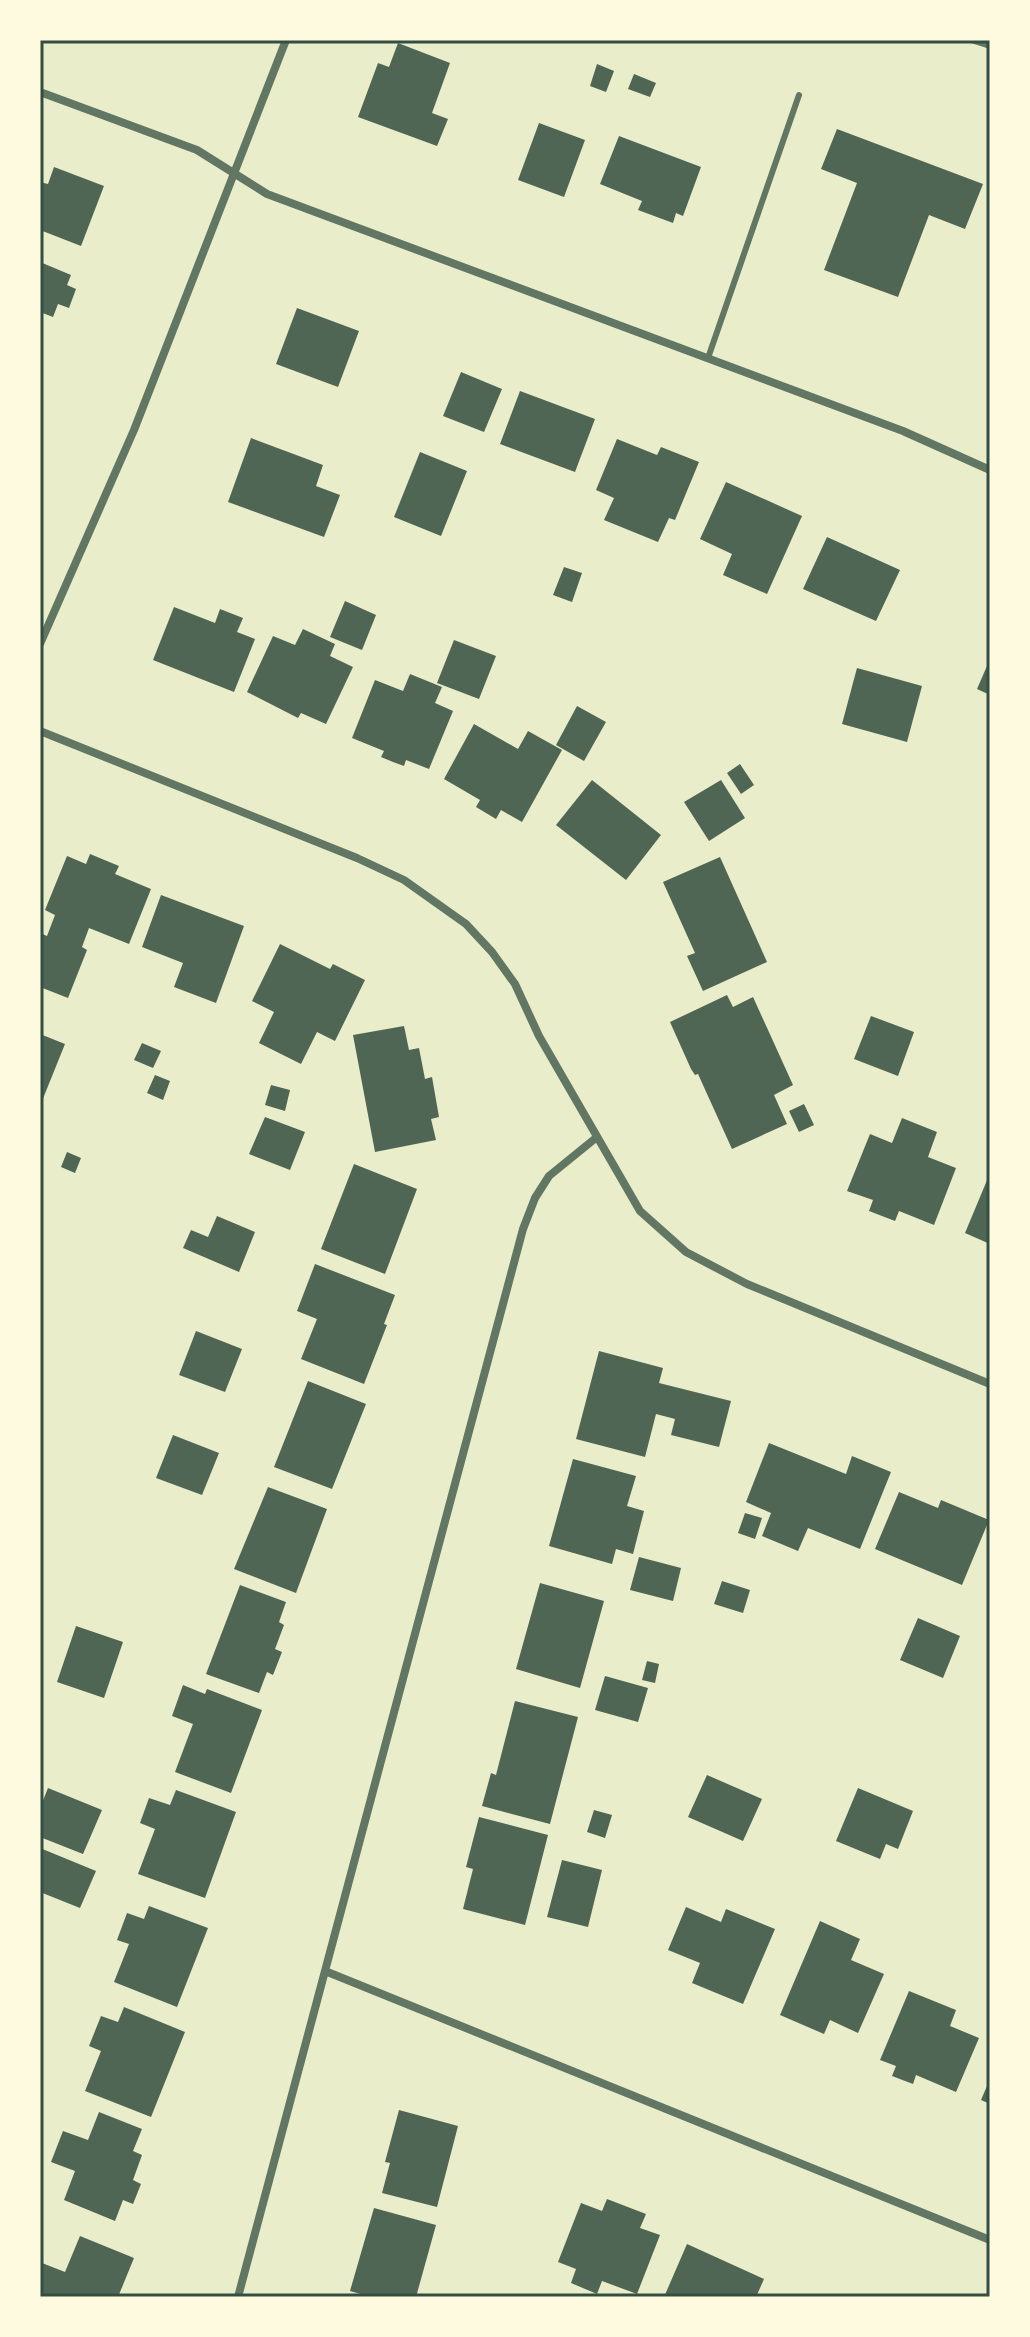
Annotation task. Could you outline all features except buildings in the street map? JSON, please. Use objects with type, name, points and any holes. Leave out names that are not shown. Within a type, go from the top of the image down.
[{"type":"street","points":[[40,644],[134,430],[286,40]]},
{"type":"street","points":[[40,92],[197,150],[267,194],[903,431],[990,470]]},
{"type":"street","points":[[40,731],[357,858],[404,880],[466,924],[492,952],[515,984],[539,1036],[640,1211],[686,1252],[747,1284],[990,1384]]},
{"type":"street","points":[[238,2297],[523,1229],[535,1198],[549,1176],[597,1137]]},
{"type":"street","points":[[325,1971],[990,2240]]},
{"type":"lane","points":[[971,40],[990,46]]},
{"type":"lane","points":[[708,358],[799,95]]}]
